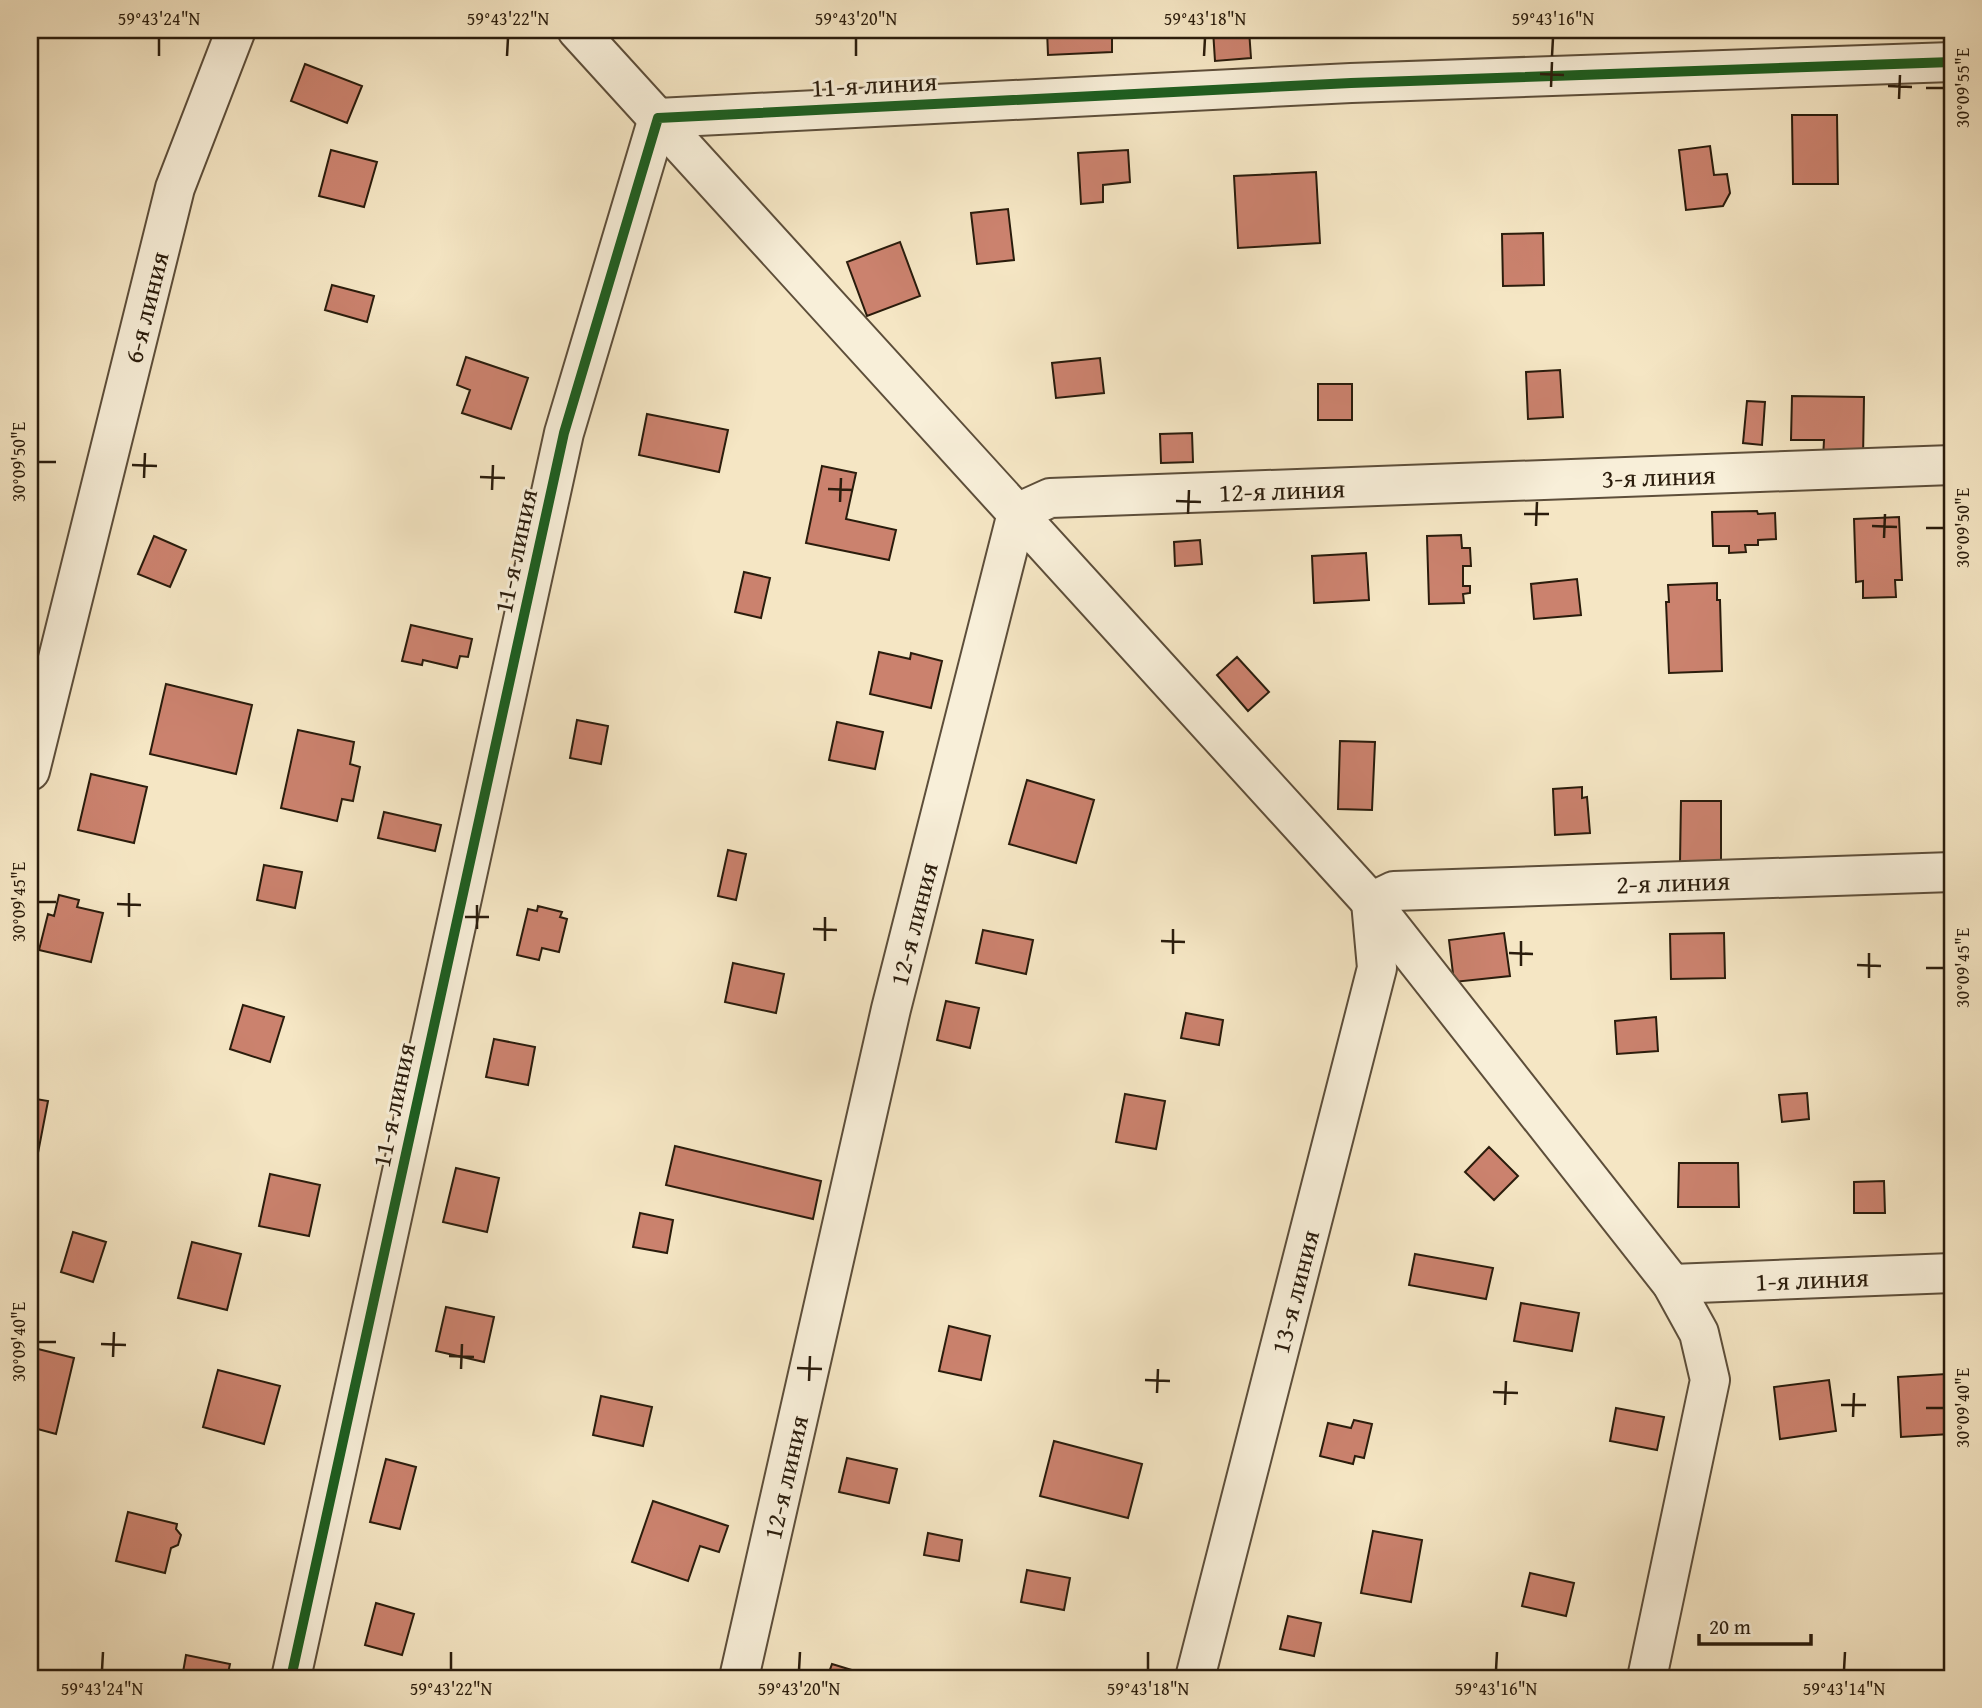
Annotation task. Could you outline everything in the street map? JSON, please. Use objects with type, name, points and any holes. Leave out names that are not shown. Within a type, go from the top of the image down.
[{"type":"street","name":"6-я линия","points":[[30,771],[175,188],[236,30]]},
{"type":"street","points":[[577,30],[1017,513],[1382,896],[1672,1284],[1699,1333],[1710,1380],[1647,1678]]},
{"type":"street","name":"11-я линия","points":[[292,1678],[564,433],[659,117],[1351,83],[1952,62]]},
{"type":"street","name":"3-я линия","points":[[1364,486],[1952,465]]},
{"type":"street","name":"12-я линия","points":[[739,1678],[891,1009],[1017,513],[1050,498],[1364,486]]},
{"type":"street","name":"2-я линия","points":[[1382,896],[1952,872]]},
{"type":"street","name":"13-я линия","points":[[1195,1678],[1377,968],[1382,896]]},
{"type":"street","name":"1-я линия","points":[[1672,1284],[1952,1273]]},
{"type":"building","points":[[1047,30],[1112,30],[1112,52],[1048,55]]},
{"type":"building","points":[[1213,30],[1249,30],[1251,58],[1215,61]]},
{"type":"building","points":[[305,64],[362,86],[347,123],[291,101]]},
{"type":"building","points":[[1792,115],[1837,115],[1838,184],[1793,184]]},
{"type":"building","points":[[1710,146],[1714,175],[1727,174],[1730,193],[1723,206],[1686,210],[1679,150]]},
{"type":"building","points":[[331,150],[377,162],[364,207],[319,196]]},
{"type":"building","points":[[1128,150],[1130,182],[1103,185],[1103,202],[1081,204],[1078,153]]},
{"type":"building","points":[[1316,172],[1320,243],[1238,248],[1234,176]]},
{"type":"building","points":[[1008,209],[1014,260],[977,264],[971,213]]},
{"type":"building","points":[[1543,233],[1544,285],[1503,286],[1502,234]]},
{"type":"building","points":[[900,242],[920,296],[867,316],[847,262]]},
{"type":"building","points":[[332,285],[374,296],[367,322],[325,310]]},
{"type":"building","points":[[466,357],[528,378],[511,429],[462,413],[470,390],[457,385]]},
{"type":"building","points":[[1100,358],[1104,393],[1056,398],[1052,363]]},
{"type":"building","points":[[1946,358],[1952,358],[1952,410],[1945,410]]},
{"type":"building","points":[[1560,370],[1563,417],[1528,419],[1526,372]]},
{"type":"building","points":[[1318,384],[1352,384],[1352,420],[1318,420]]},
{"type":"building","points":[[1792,396],[1864,397],[1863,460],[1823,459],[1824,440],[1791,440]]},
{"type":"building","points":[[1747,401],[1765,402],[1762,445],[1743,443]]},
{"type":"building","points":[[647,414],[728,430],[719,472],[639,455]]},
{"type":"building","points":[[1192,433],[1193,462],[1161,463],[1160,434]]},
{"type":"building","points":[[822,466],[856,473],[846,519],[896,530],[889,560],[806,543]]},
{"type":"building","points":[[1757,511],[1758,514],[1775,513],[1776,539],[1758,540],[1758,545],[1745,545],[1746,552],[1729,553],[1729,546],[1713,546],[1712,512]]},
{"type":"building","points":[[1899,517],[1902,580],[1895,580],[1896,597],[1863,598],[1863,581],[1856,582],[1854,519]]},
{"type":"building","points":[[1461,535],[1462,548],[1470,548],[1471,566],[1463,566],[1463,586],[1470,586],[1470,593],[1463,594],[1464,603],[1429,604],[1427,536]]},
{"type":"building","points":[[154,536],[186,550],[170,587],[138,574]]},
{"type":"building","points":[[1200,540],[1202,564],[1175,566],[1174,542]]},
{"type":"building","points":[[1366,553],[1369,600],[1314,603],[1312,556]]},
{"type":"building","points":[[744,572],[770,578],[761,618],[735,612]]},
{"type":"building","points":[[1577,579],[1581,615],[1534,619],[1531,584]]},
{"type":"building","points":[[1949,580],[1952,580],[1952,646]]},
{"type":"building","points":[[1717,583],[1722,671],[1669,673],[1666,602],[1669,602],[1668,585]]},
{"type":"building","points":[[411,625],[472,639],[468,657],[460,656],[457,668],[423,660],[422,665],[402,661]]},
{"type":"building","points":[[879,652],[910,659],[911,653],[942,661],[931,708],[870,694]]},
{"type":"building","points":[[1237,657],[1269,692],[1248,711],[1217,675]]},
{"type":"building","points":[[166,684],[252,705],[236,774],[150,754]]},
{"type":"building","points":[[577,720],[608,726],[601,764],[570,758]]},
{"type":"building","points":[[837,722],[883,732],[875,769],[829,760]]},
{"type":"building","points":[[298,730],[354,742],[350,764],[360,767],[353,801],[342,799],[337,821],[281,808]]},
{"type":"building","points":[[1340,741],[1375,742],[1372,810],[1338,809]]},
{"type":"building","points":[[91,774],[147,787],[134,843],[78,830]]},
{"type":"building","points":[[1027,780],[1094,800],[1076,863],[1009,844]]},
{"type":"building","points":[[1582,787],[1582,798],[1587,797],[1590,833],[1555,835],[1553,789]]},
{"type":"building","points":[[1681,801],[1721,801],[1721,864],[1680,863]]},
{"type":"building","points":[[384,812],[441,825],[435,851],[378,838]]},
{"type":"building","points":[[728,850],[746,854],[736,900],[718,896]]},
{"type":"building","points":[[264,865],[302,872],[295,908],[257,900]]},
{"type":"building","points":[[59,895],[79,900],[77,907],[103,913],[91,962],[39,950],[48,914],[54,916]]},
{"type":"building","points":[[538,906],[562,912],[560,917],[567,919],[559,952],[542,948],[539,960],[517,955],[528,909],[537,911]]},
{"type":"building","points":[[983,930],[1033,940],[1026,974],[976,963]]},
{"type":"building","points":[[1504,933],[1510,976],[1454,982],[1449,940]]},
{"type":"building","points":[[1724,933],[1725,978],[1671,979],[1670,934]]},
{"type":"building","points":[[733,963],[784,974],[776,1013],[725,1002]]},
{"type":"building","points":[[946,1001],[979,1008],[970,1048],[937,1040]]},
{"type":"building","points":[[243,1005],[284,1017],[270,1062],[230,1049]]},
{"type":"building","points":[[1186,1013],[1223,1020],[1219,1045],[1181,1038]]},
{"type":"building","points":[[1656,1017],[1658,1051],[1617,1054],[1615,1021]]},
{"type":"building","points":[[494,1039],[535,1047],[528,1085],[486,1077]]},
{"type":"building","points":[[1807,1093],[1809,1119],[1782,1122],[1779,1095]]},
{"type":"building","points":[[1125,1094],[1165,1101],[1156,1149],[1116,1142]]},
{"type":"building","points":[[30,1098],[48,1101],[37,1158],[30,1156]]},
{"type":"building","points":[[675,1146],[821,1181],[813,1219],[666,1185]]},
{"type":"building","points":[[1489,1147],[1518,1176],[1494,1200],[1465,1172]]},
{"type":"building","points":[[1679,1163],[1738,1163],[1739,1207],[1678,1207]]},
{"type":"building","points":[[456,1168],[499,1178],[487,1232],[443,1222]]},
{"type":"building","points":[[270,1174],[320,1185],[309,1236],[259,1226]]},
{"type":"building","points":[[1884,1181],[1885,1213],[1854,1213],[1854,1182]]},
{"type":"building","points":[[640,1213],[673,1220],[667,1253],[633,1247]]},
{"type":"building","points":[[73,1232],[106,1242],[93,1282],[61,1272]]},
{"type":"building","points":[[192,1242],[241,1254],[227,1310],[178,1298]]},
{"type":"building","points":[[1415,1254],[1493,1268],[1486,1299],[1409,1285]]},
{"type":"building","points":[[1521,1303],[1579,1313],[1572,1351],[1514,1341]]},
{"type":"building","points":[[446,1307],[494,1317],[484,1362],[436,1351]]},
{"type":"building","points":[[949,1326],[990,1336],[981,1380],[939,1371]]},
{"type":"building","points":[[30,1347],[74,1358],[56,1434],[30,1427]]},
{"type":"building","points":[[218,1370],[280,1386],[264,1444],[203,1427]]},
{"type":"building","points":[[1946,1374],[1950,1434],[1901,1437],[1898,1377]]},
{"type":"building","points":[[1829,1380],[1836,1431],[1780,1439],[1774,1387]]},
{"type":"building","points":[[601,1396],[652,1407],[643,1446],[593,1435]]},
{"type":"building","points":[[1616,1408],[1664,1417],[1657,1450],[1610,1441]]},
{"type":"building","points":[[1354,1420],[1372,1424],[1364,1458],[1355,1456],[1353,1464],[1320,1456],[1328,1423],[1351,1428]]},
{"type":"building","points":[[1054,1441],[1142,1464],[1128,1518],[1040,1496]]},
{"type":"building","points":[[847,1458],[897,1469],[889,1503],[839,1492]]},
{"type":"building","points":[[386,1459],[416,1467],[400,1529],[370,1522]]},
{"type":"building","points":[[653,1501],[728,1526],[719,1552],[700,1546],[688,1581],[632,1562]]},
{"type":"building","points":[[128,1512],[177,1524],[176,1529],[181,1535],[178,1545],[171,1548],[165,1573],[116,1561]]},
{"type":"building","points":[[1373,1531],[1422,1540],[1411,1602],[1361,1593]]},
{"type":"building","points":[[928,1533],[962,1540],[959,1561],[924,1555]]},
{"type":"building","points":[[1027,1570],[1070,1578],[1064,1610],[1021,1602]]},
{"type":"building","points":[[1530,1573],[1574,1583],[1566,1616],[1522,1606]]},
{"type":"building","points":[[376,1603],[414,1614],[402,1655],[365,1645]]},
{"type":"building","points":[[1288,1616],[1321,1623],[1314,1656],[1280,1649]]},
{"type":"building","points":[[186,1655],[230,1664],[227,1678],[182,1678]]},
{"type":"building","points":[[832,1664],[878,1678],[827,1678]]},
{"type":"cycle path","points":[[291,1678],[564,433],[658,118],[1351,83],[1952,62]]}]
